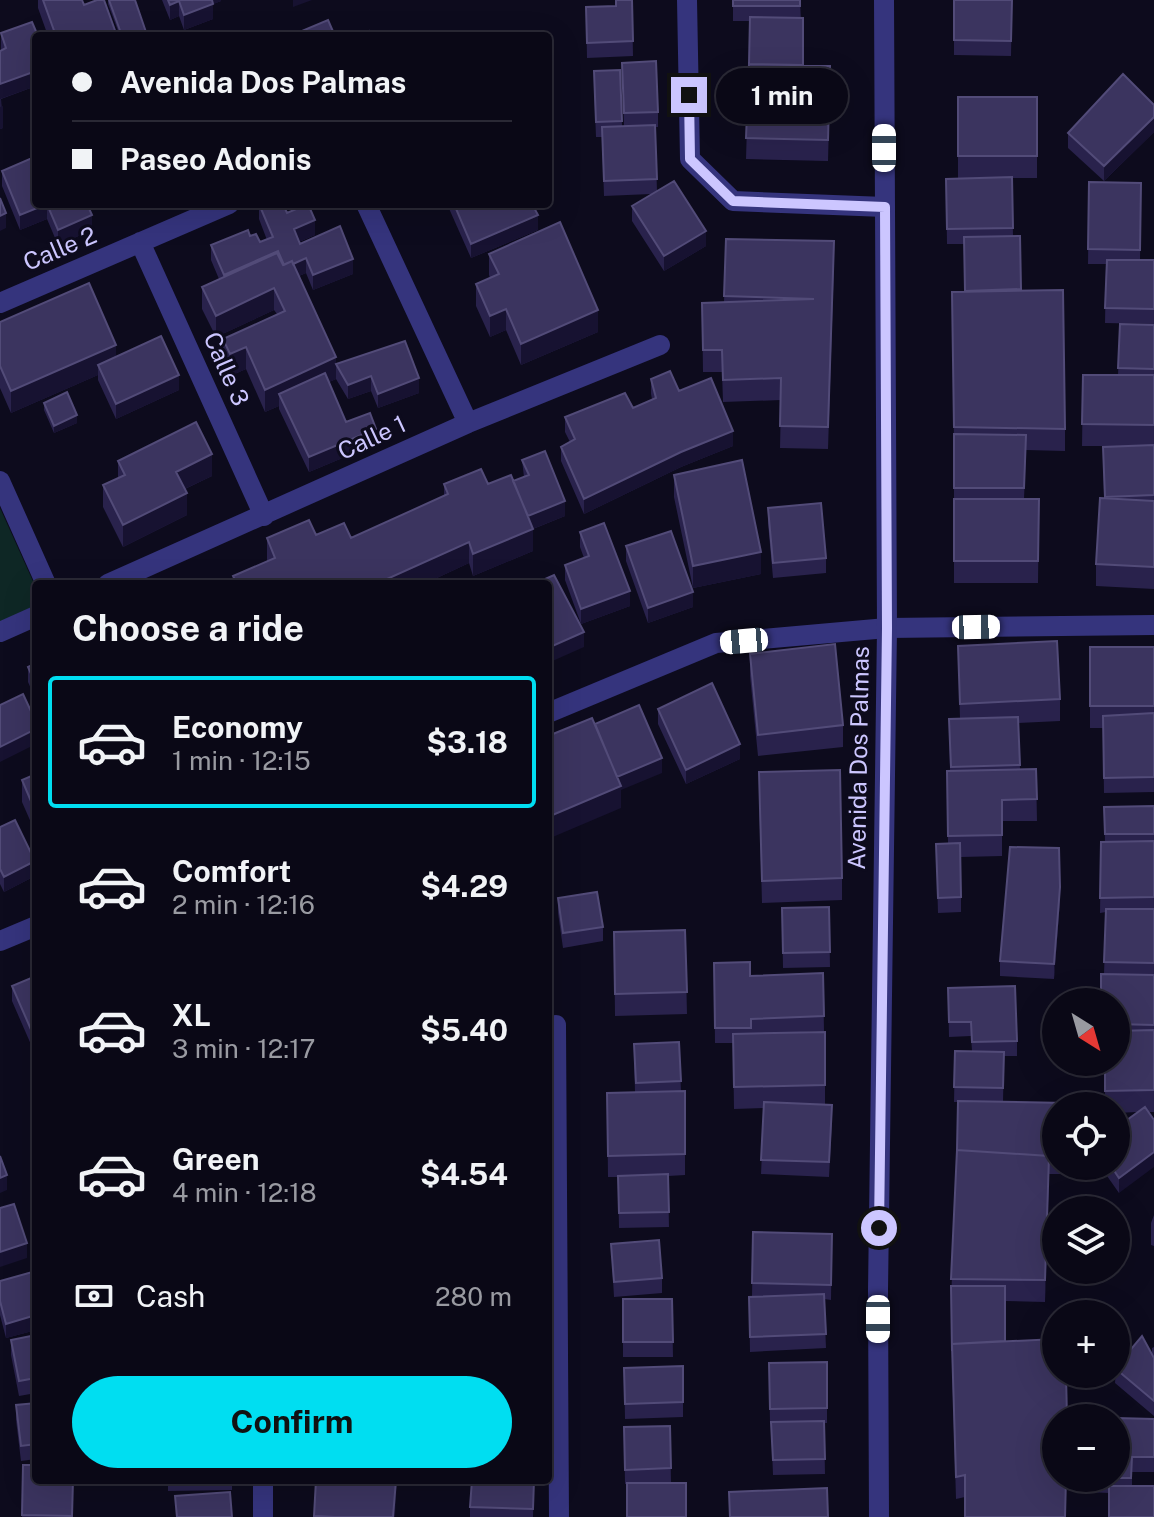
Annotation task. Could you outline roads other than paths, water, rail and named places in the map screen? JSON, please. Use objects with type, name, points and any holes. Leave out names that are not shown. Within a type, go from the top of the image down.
[{"type":"street","points":[[687,0],[690,159],[733,201],[885,207]]},
{"type":"street","name":"Avenida Dos Palmas","points":[[879,1517],[878,1291],[887,628],[884,0]]},
{"type":"street","name":"Calle 2","points":[[0,303],[220,208]]},
{"type":"street","points":[[368,208],[468,423]]},
{"type":"street","name":"Calle 3","points":[[140,242],[264,516]]},
{"type":"street","name":"Calle 1","points":[[117,580],[468,423],[660,345]]},
{"type":"street","points":[[0,481],[44,580]]},
{"type":"street","points":[[0,632],[32,618]]},
{"type":"street","points":[[552,711],[716,643],[887,628],[1154,625]]},
{"type":"street","points":[[0,941],[32,928]]},
{"type":"street","points":[[552,1027],[556,1025],[559,1517]]},
{"type":"street","points":[[263,1484],[263,1517]]}]
